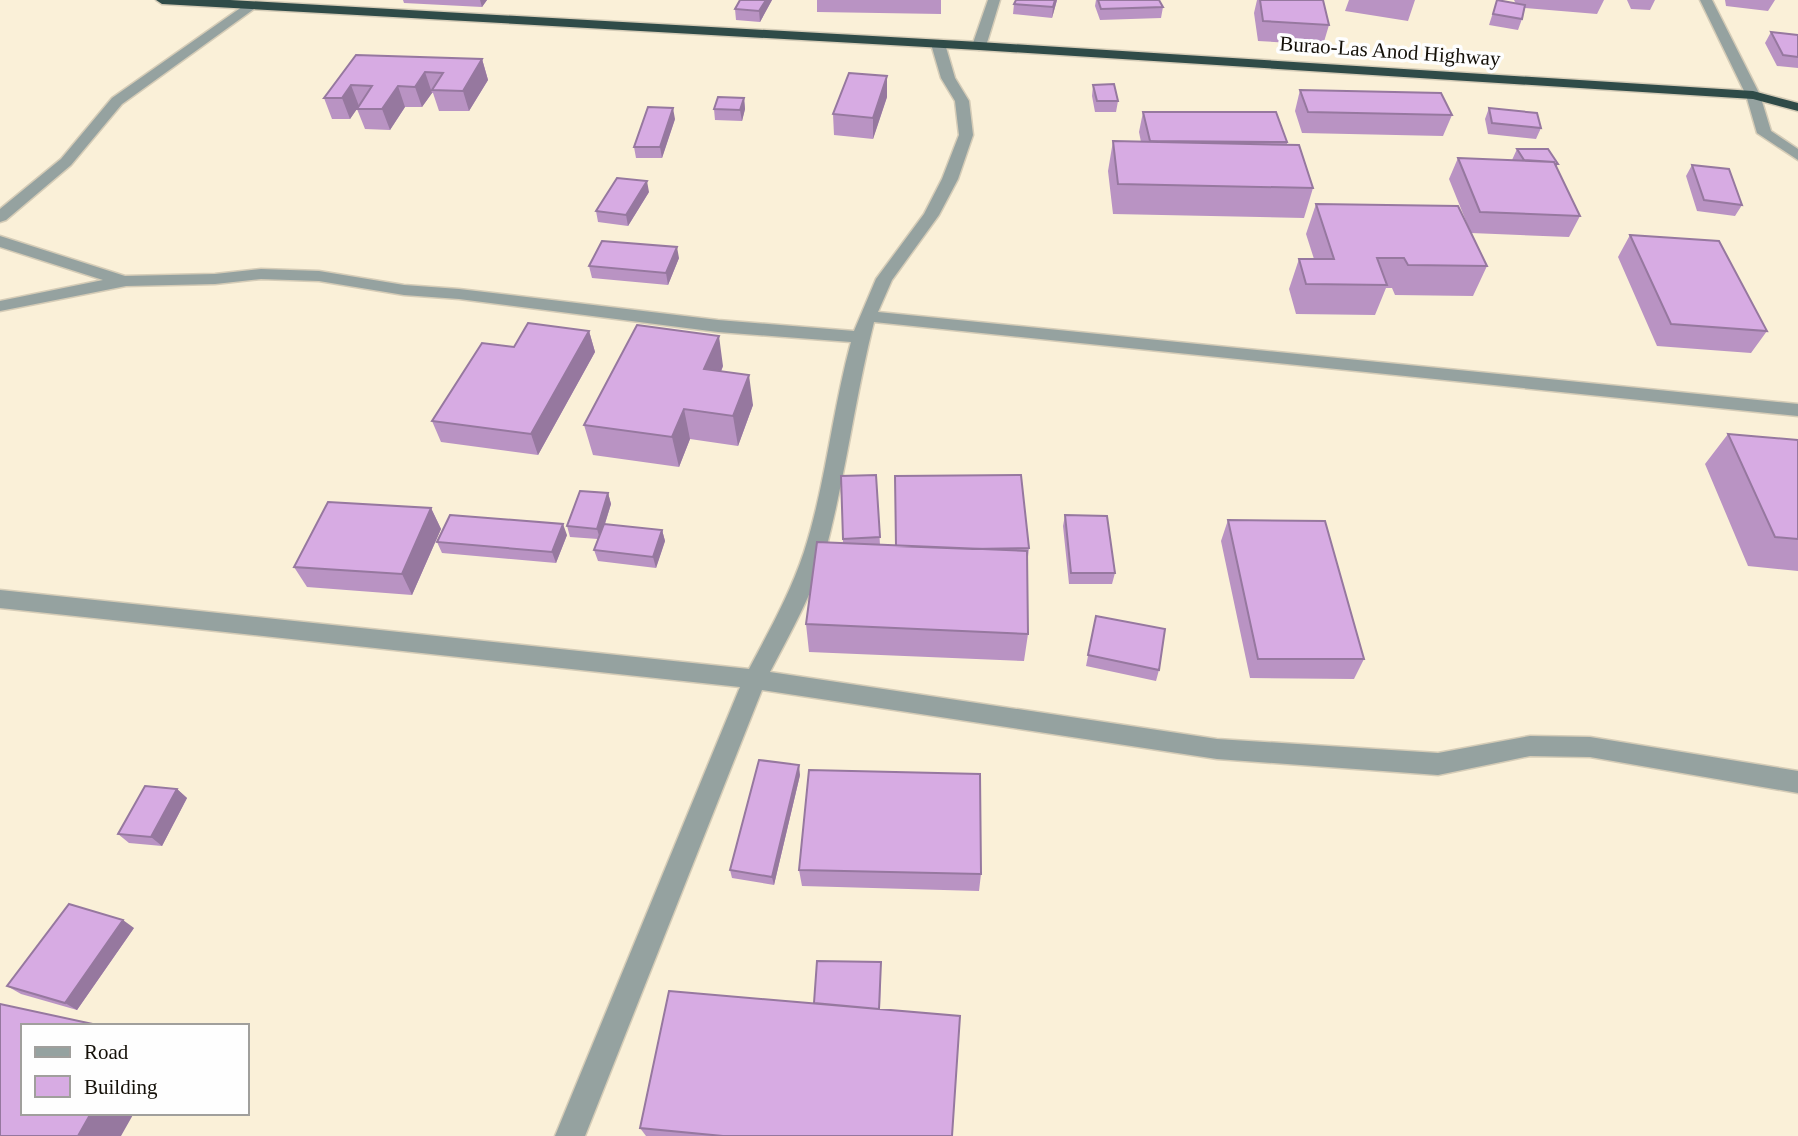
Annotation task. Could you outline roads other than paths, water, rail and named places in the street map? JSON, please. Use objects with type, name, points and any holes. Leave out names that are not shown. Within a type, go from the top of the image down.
[{"type":"highway","name":"Burao-Las Anod Highway","points":[[162,0],[979,46],[1753,95],[1798,107]]},
{"type":"street","points":[[979,46],[994,0]]},
{"type":"street","points":[[1706,0],[1753,95],[1764,132],[1798,156]]},
{"type":"street","points":[[0,217],[66,162],[117,101],[249,6]]},
{"type":"street","points":[[570,1136],[755,679],[799,595],[815,550],[867,316],[884,279],[930,215],[950,179],[966,135],[962,101],[948,78],[938,44]]},
{"type":"street","points":[[0,241],[52,260],[126,281]]},
{"type":"street","points":[[0,306],[126,281],[215,279],[261,274],[319,276],[404,290],[459,294],[718,326],[861,337]]},
{"type":"street","points":[[867,316],[1798,410]]},
{"type":"street","points":[[0,599],[755,679],[1217,749],[1438,764],[1530,746],[1590,747],[1798,782]]}]
